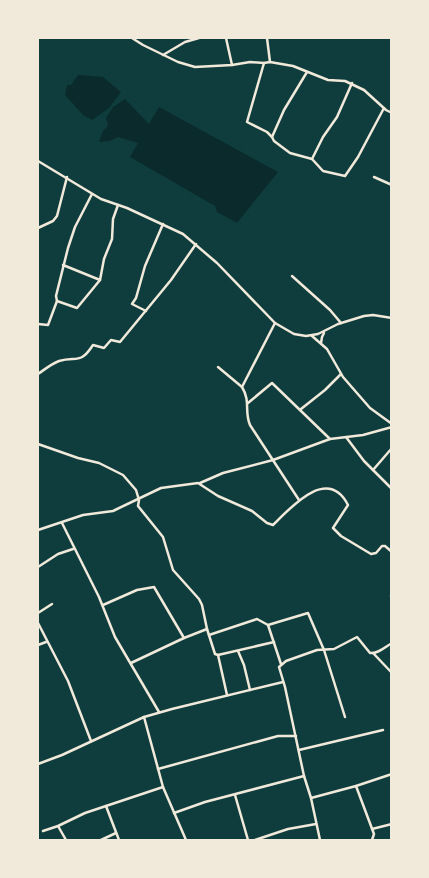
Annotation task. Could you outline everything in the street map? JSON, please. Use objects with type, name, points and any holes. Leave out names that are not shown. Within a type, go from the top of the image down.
[{"type":"street","points":[[132,38],[178,62],[200,68],[250,62],[270,62],[293,66],[328,80],[352,83],[364,90],[392,113]]},
{"type":"street","points":[[163,55],[185,42],[199,38]]},
{"type":"street","points":[[226,38],[232,65]]},
{"type":"street","points":[[267,38],[270,62]]},
{"type":"street","points":[[264,63],[247,122],[267,132],[274,142],[290,153],[312,159],[323,171],[345,176],[358,157],[384,108]]},
{"type":"street","points":[[272,137],[284,110],[307,72]]},
{"type":"street","points":[[312,159],[323,136],[337,117],[352,83]]},
{"type":"street","points":[[38,160],[100,199],[183,234],[217,263],[275,323],[294,334],[311,335],[325,332],[341,323],[372,315],[392,318]]},
{"type":"street","points":[[38,228],[54,221],[57,216],[67,177]]},
{"type":"street","points":[[374,177],[390,185],[392,178]]},
{"type":"street","points":[[38,324],[48,325],[58,301],[56,296],[63,265],[75,227],[92,194]]},
{"type":"street","points":[[58,301],[77,308],[100,280],[104,259],[112,239],[113,219],[118,205]]},
{"type":"street","points":[[146,311],[132,304],[136,298],[145,266],[163,224]]},
{"type":"street","points":[[38,374],[58,361],[75,360],[86,356],[93,345],[104,348],[111,340],[120,342],[146,311],[196,244]]},
{"type":"street","points":[[63,265],[100,280]]},
{"type":"street","points":[[292,276],[330,310],[341,323]]},
{"type":"street","points":[[242,387],[275,323]]},
{"type":"street","points":[[321,343],[325,332]]},
{"type":"street","points":[[311,335],[327,349],[341,374],[370,408],[392,426]]},
{"type":"street","points":[[218,367],[242,387],[247,396],[248,420],[299,500]]},
{"type":"street","points":[[301,410],[341,374]]},
{"type":"street","points":[[248,403],[272,383],[330,440]]},
{"type":"street","points":[[38,530],[83,515],[113,511],[161,488],[198,483],[223,473],[273,460],[330,440],[363,435],[392,426]]},
{"type":"street","points":[[346,437],[392,490]]},
{"type":"street","points":[[38,444],[107,467],[123,475],[136,490],[139,500],[138,506],[163,537],[172,568],[202,605],[207,629],[215,654],[218,655],[227,695]]},
{"type":"street","points":[[373,470],[392,448]]},
{"type":"street","points":[[198,483],[218,496],[252,511],[267,523],[273,525],[299,500],[325,488],[334,490],[348,505],[333,528],[341,536],[371,554],[376,553],[382,546],[385,546],[392,552]]},
{"type":"street","points":[[62,523],[102,606],[114,637],[159,713]]},
{"type":"street","points":[[38,567],[58,554],[74,548]]},
{"type":"street","points":[[102,606],[137,590],[154,587],[184,638]]},
{"type":"street","points":[[38,613],[52,604]]},
{"type":"street","points":[[268,625],[308,613],[324,650],[345,718]]},
{"type":"street","points":[[209,635],[254,619],[268,625],[280,664],[279,671],[320,840]]},
{"type":"street","points":[[38,623],[46,642],[68,681],[91,741]]},
{"type":"street","points":[[131,663],[207,629]]},
{"type":"street","points":[[280,664],[317,650],[334,649],[357,637],[367,651],[373,653],[392,673]]},
{"type":"street","points":[[38,645],[46,642]]},
{"type":"street","points":[[218,655],[274,642]]},
{"type":"street","points":[[373,653],[392,643]]},
{"type":"street","points":[[238,651],[244,665],[250,690]]},
{"type":"street","points":[[38,764],[62,755],[144,717],[283,682]]},
{"type":"street","points":[[144,717],[163,787],[186,840]]},
{"type":"street","points":[[299,750],[383,730]]},
{"type":"street","points":[[158,769],[197,760],[244,744],[278,736],[296,736]]},
{"type":"street","points":[[311,798],[392,774]]},
{"type":"street","points":[[174,813],[205,802],[304,776]]},
{"type":"street","points":[[356,786],[374,834],[374,840]]},
{"type":"street","points":[[42,831],[58,826],[85,813],[163,787]]},
{"type":"street","points":[[235,795],[248,840]]},
{"type":"street","points":[[106,806],[119,840]]},
{"type":"street","points":[[255,840],[288,828],[316,824]]},
{"type":"street","points":[[372,829],[392,824]]},
{"type":"street","points":[[58,826],[66,840]]},
{"type":"street","points":[[101,840],[116,833]]},
{"type":"water","points":[[78,75],[103,77],[121,92],[109,108],[92,120],[83,115],[65,95],[67,85],[71,85]]},
{"type":"water","points":[[125,99],[149,124],[159,107],[278,172],[237,223],[217,212],[215,206],[130,157],[138,143],[118,137],[110,141],[99,142],[103,131],[108,126],[106,118],[113,107]]}]
